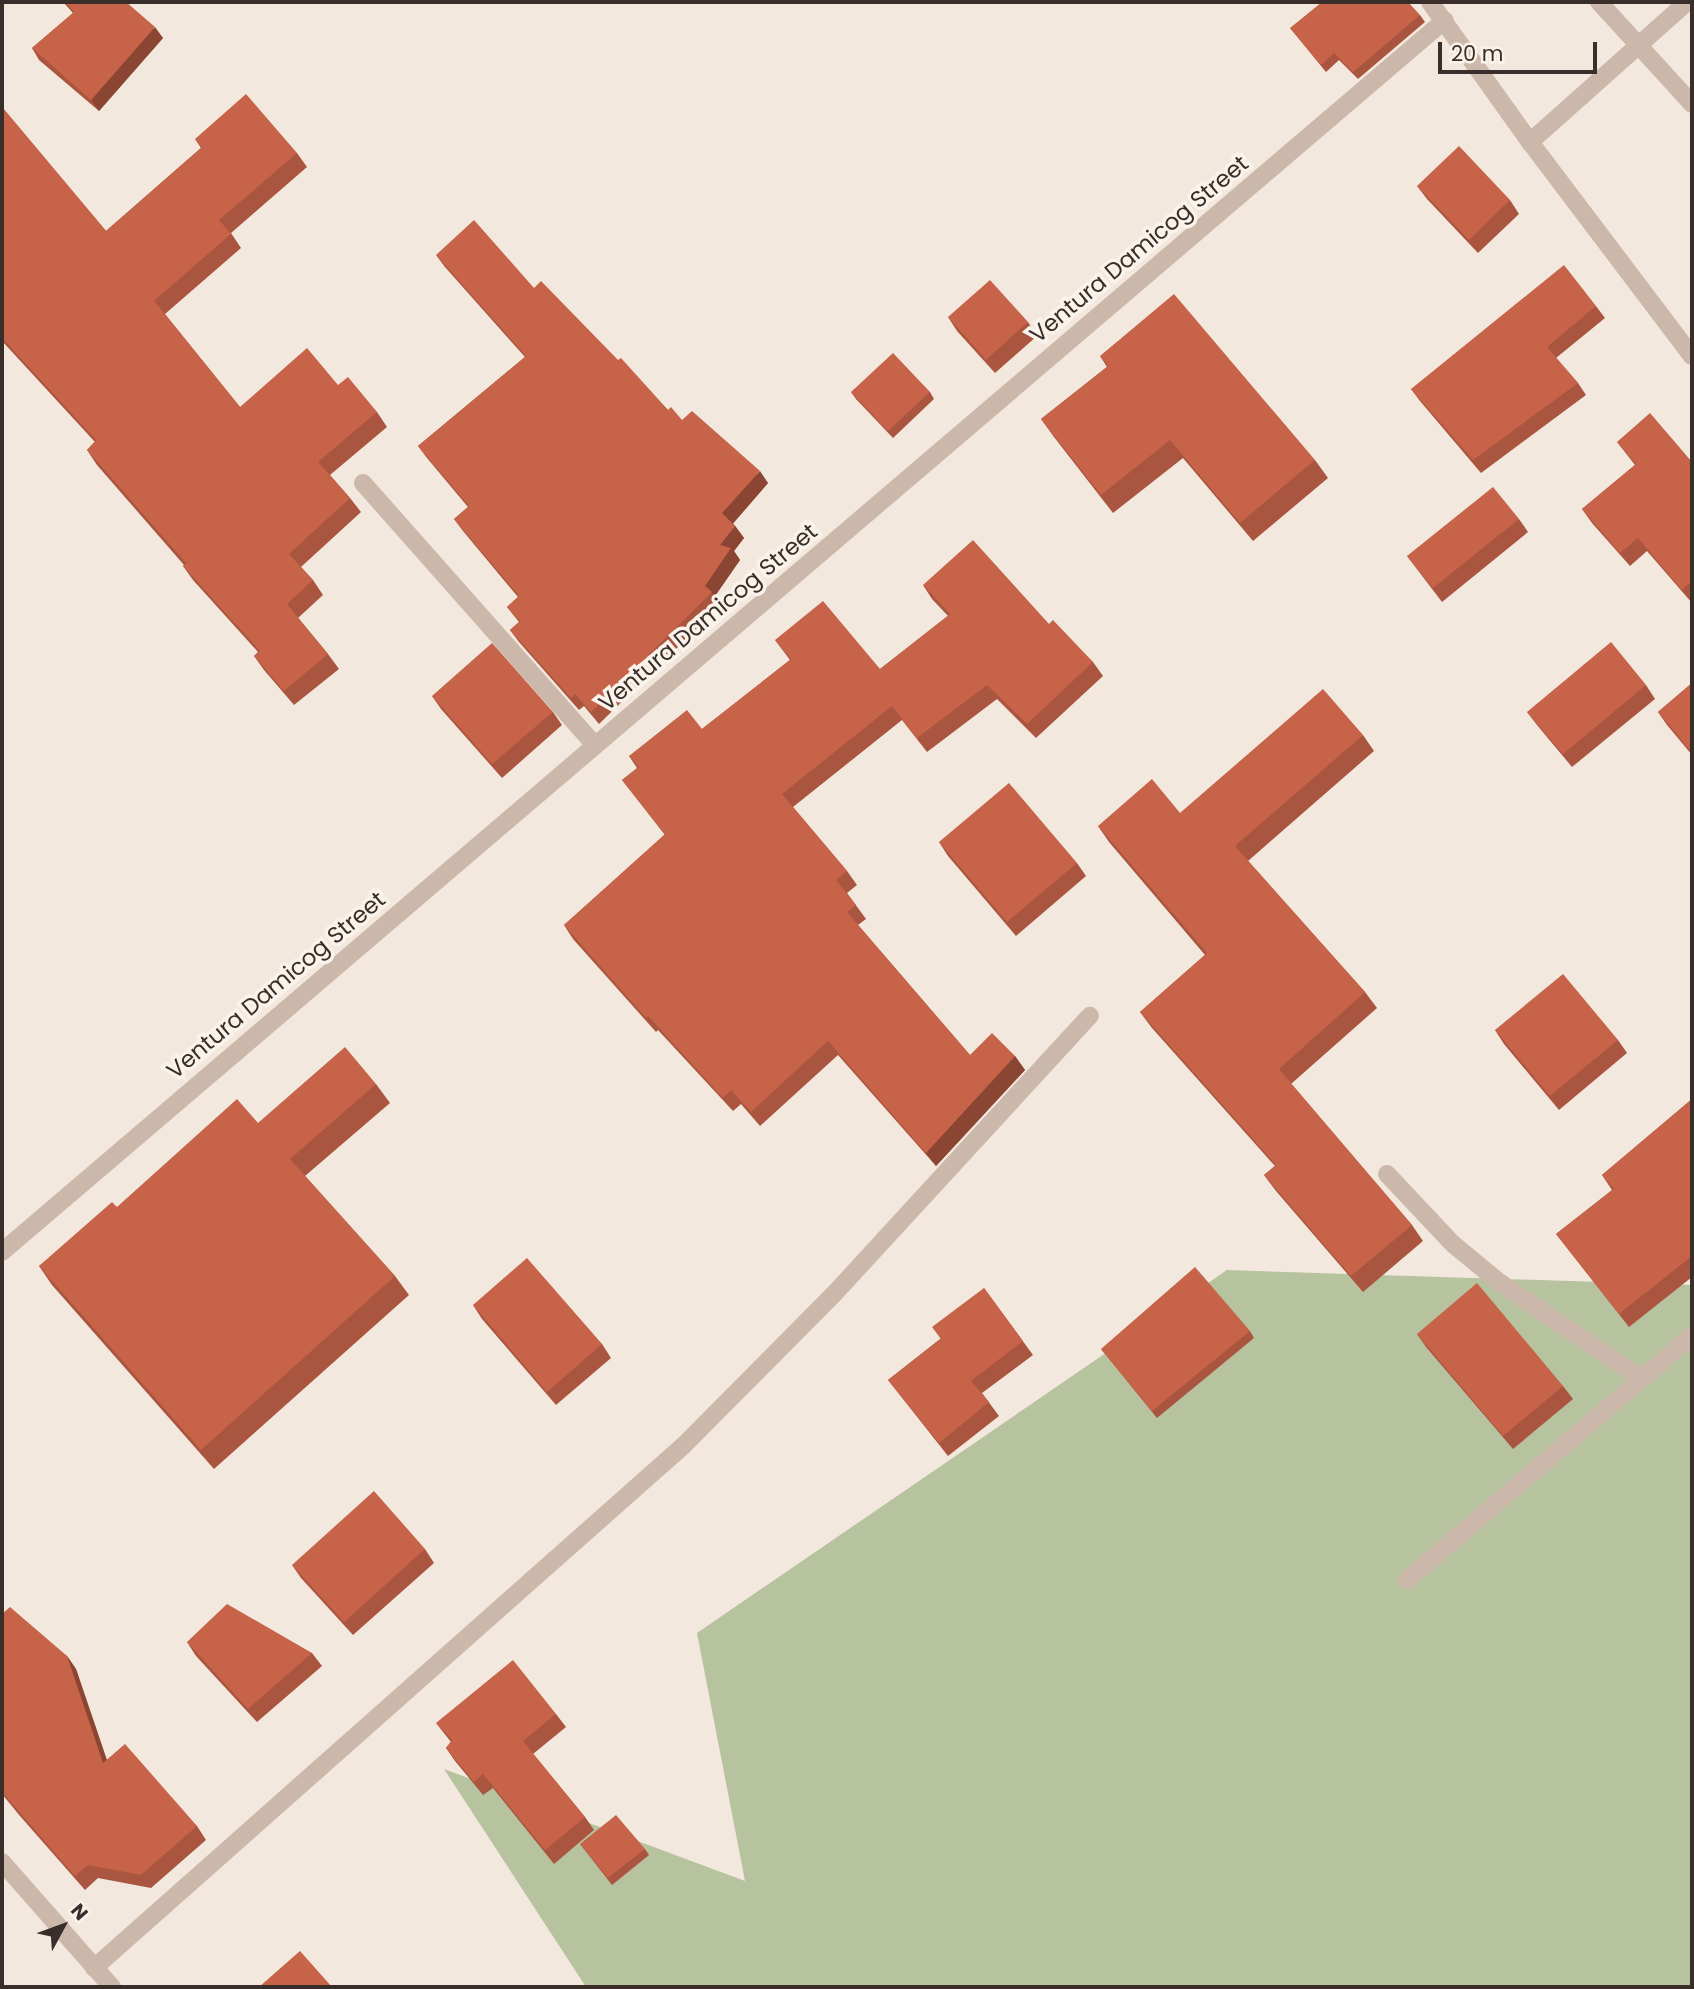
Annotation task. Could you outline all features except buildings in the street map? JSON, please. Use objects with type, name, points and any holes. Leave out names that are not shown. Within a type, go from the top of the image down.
[{"type":"street","points":[[1430,2],[1530,142],[1692,356]]},
{"type":"street","points":[[1599,2],[1692,104]]},
{"type":"street","points":[[1530,142],[1687,2]]},
{"type":"street","name":"Ventura Damicog Street","points":[[2,1252],[1445,20]]},
{"type":"street","points":[[363,483],[595,745]]},
{"type":"street","points":[[94,1968],[683,1446],[834,1294],[1090,1016]]},
{"type":"street","points":[[1387,1174],[1453,1244],[1471,1259],[1642,1379]]},
{"type":"street","points":[[1407,1580],[1692,1336]]},
{"type":"street","points":[[2,1862],[112,1987]]},
{"type":"green space","points":[[1227,1270],[1692,1285],[1692,1987],[586,1987],[444,1769],[745,1881],[697,1633]]}]
